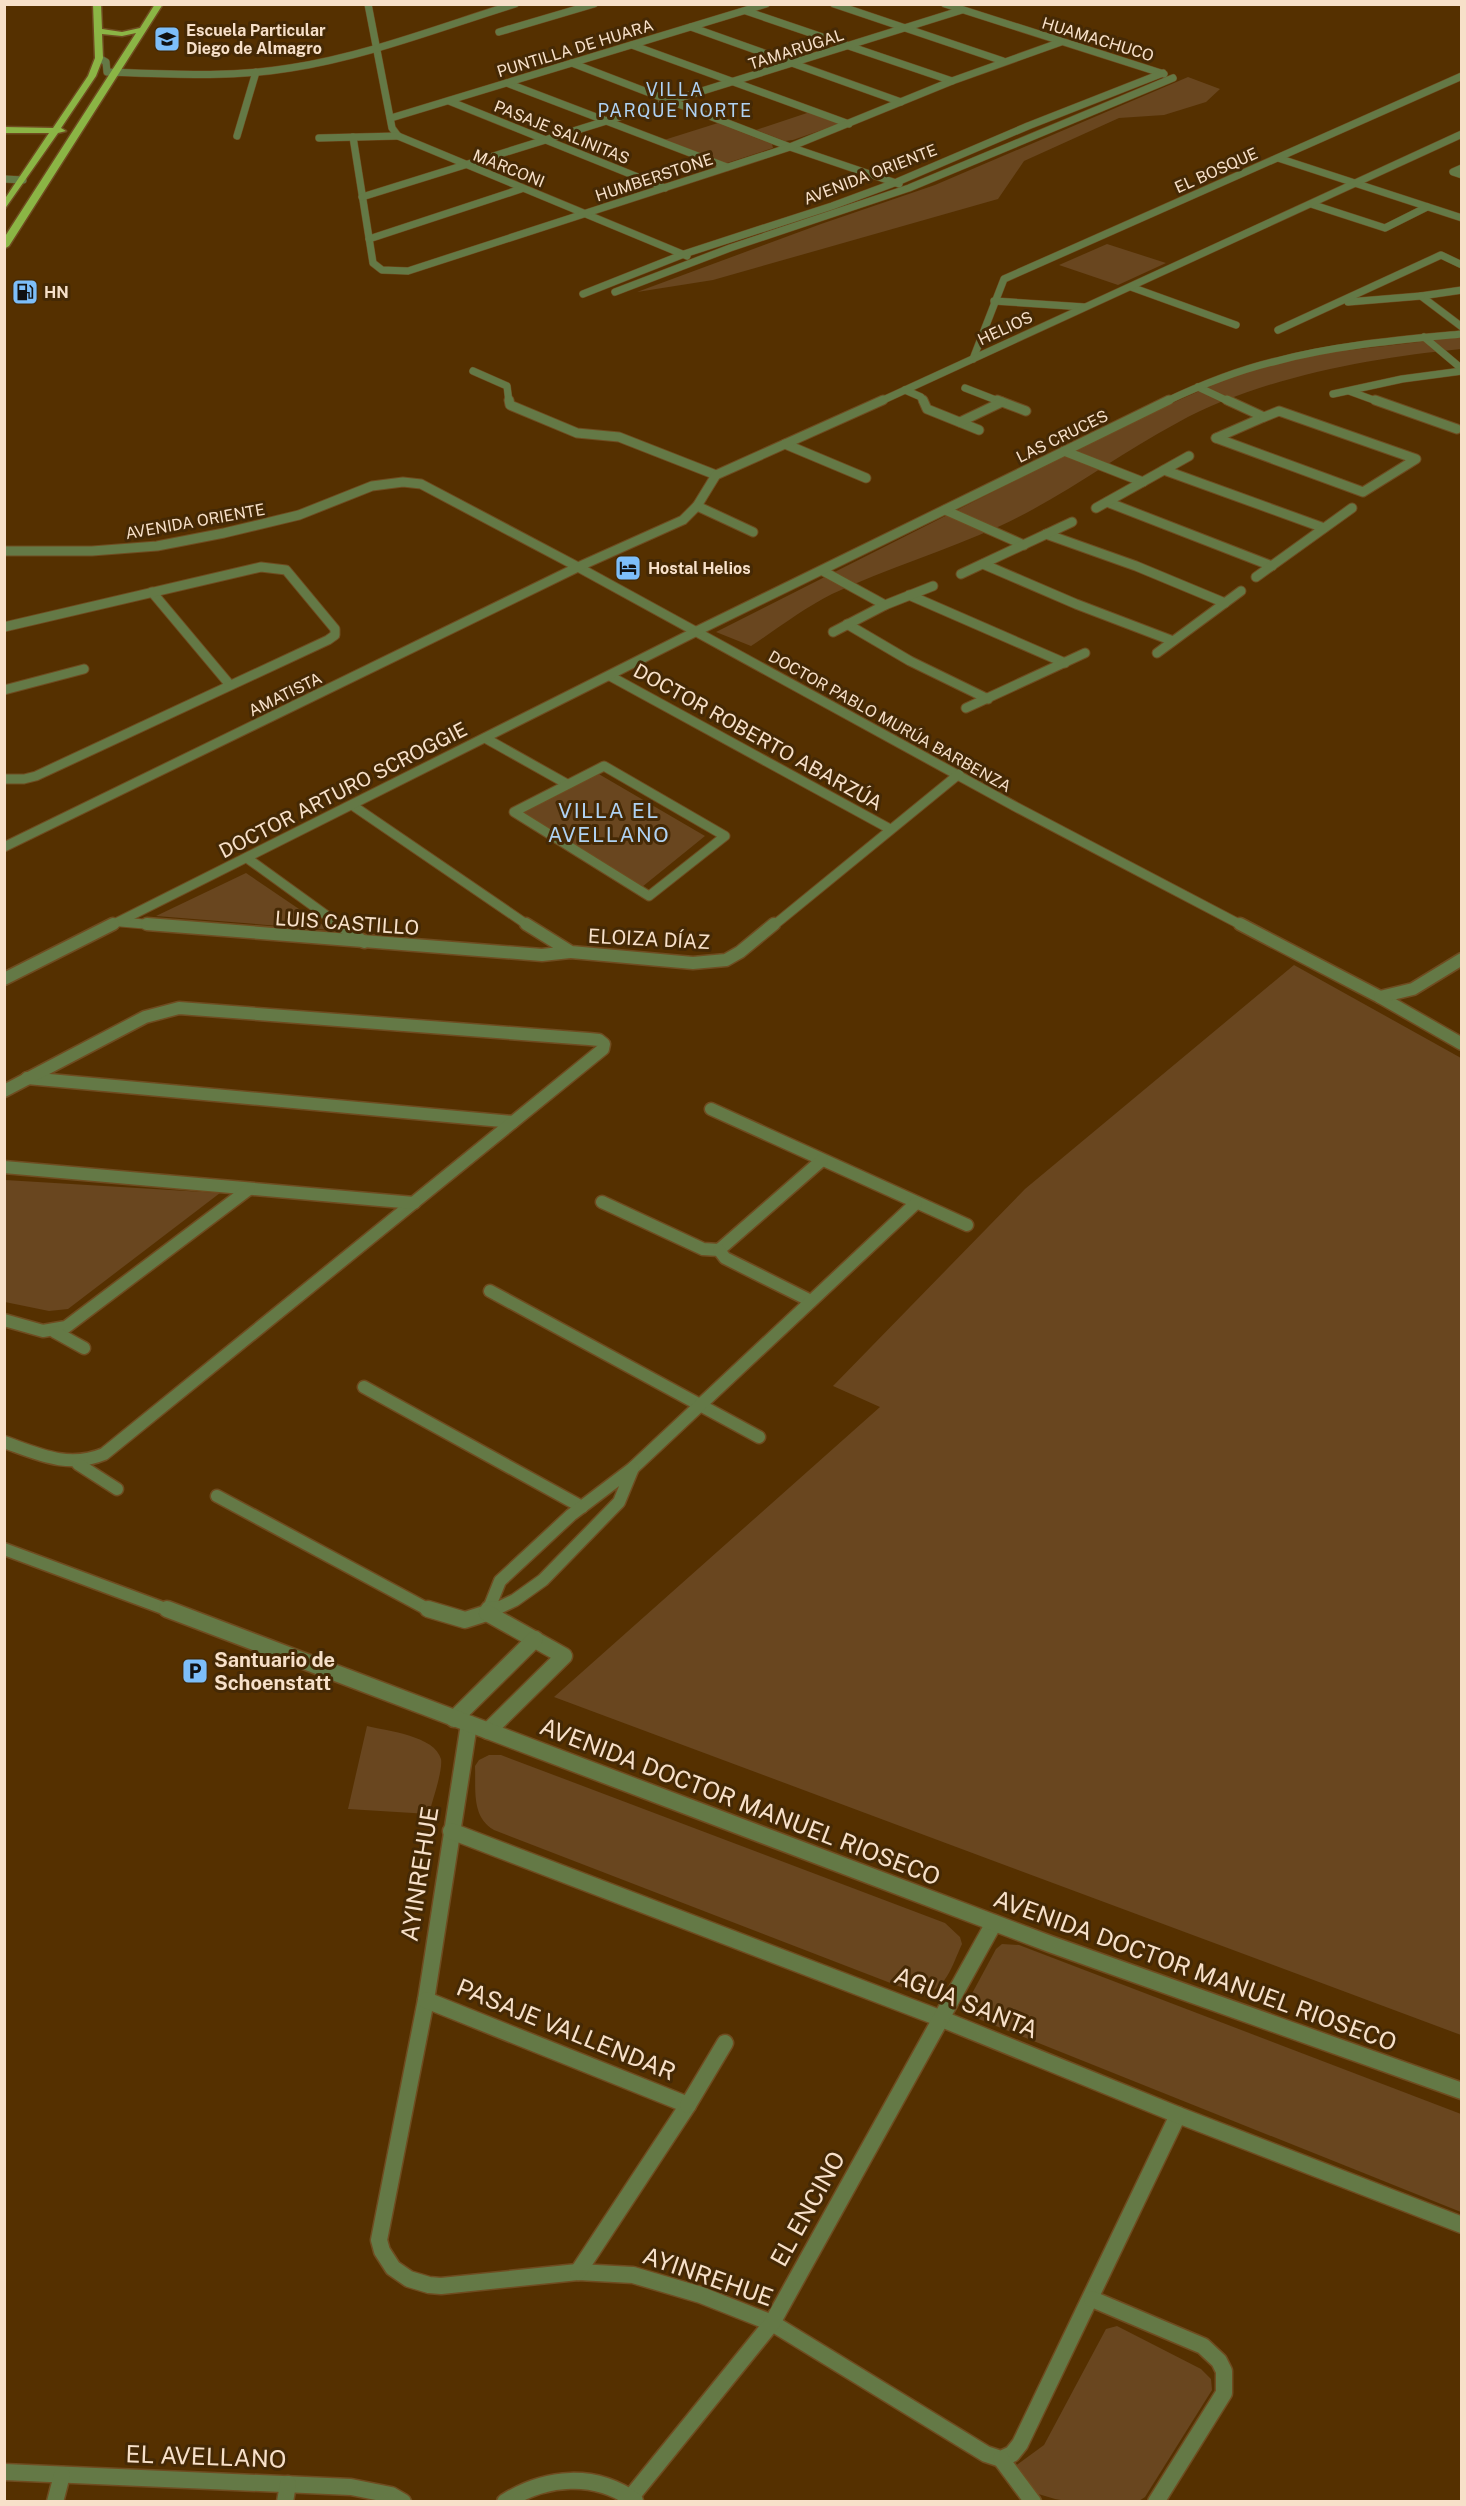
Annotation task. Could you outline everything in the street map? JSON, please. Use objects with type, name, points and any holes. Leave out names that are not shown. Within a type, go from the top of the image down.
[{"type":"main road","points":[[4,207],[92,76],[99,58],[97,4]]},
{"type":"main road","points":[[4,246],[159,4]]},
{"type":"main road","points":[[99,35],[141,30]]},
{"type":"main road","points":[[99,35],[135,40]]},
{"type":"main road","points":[[4,130],[77,131]]},
{"type":"street","points":[[368,4],[392,128],[398,136]]},
{"type":"street","points":[[99,58],[106,62],[105,72],[256,72],[309,64],[515,4]]},
{"type":"street","points":[[499,32],[594,4]]},
{"type":"street","name":"PUNTILLA DE HUARA","points":[[391,118],[766,4]]},
{"type":"street","points":[[834,4],[1003,61]]},
{"type":"street","name":"HUAMACHUCO","points":[[945,4],[1173,78]]},
{"type":"street","name":"TAMARUGAL","points":[[362,197],[545,139],[671,103],[962,10]]},
{"type":"street","points":[[746,11],[952,81]]},
{"type":"street","points":[[691,27],[901,102]]},
{"type":"street","name":"HUMBERSTONE","points":[[353,137],[374,266],[388,271],[408,271],[790,147],[1003,61],[1061,42]]},
{"type":"street","points":[[632,45],[849,124]]},
{"type":"street","points":[[572,63],[671,103],[909,188]]},
{"type":"street","points":[[237,136],[256,72]]},
{"type":"street","name":"AVENIDA ORIENTE","points":[[584,294],[684,254],[832,206],[897,182],[1048,118],[1163,73]]},
{"type":"street","name":"EL BOSQUE","points":[[973,359],[1004,279],[1461,76]]},
{"type":"street","name":"AVENIDA ORIENTE","points":[[615,292],[696,260],[909,188],[1173,78]]},
{"type":"street","points":[[507,83],[727,167]]},
{"type":"street","name":"PASAJE SALINITAS","points":[[449,101],[665,188]]},
{"type":"street","name":"HELIOS","points":[[716,475],[1461,134]]},
{"type":"street","points":[[319,138],[398,136]]},
{"type":"street","name":"MARCONI","points":[[398,136],[696,260]]},
{"type":"street","points":[[1445,141],[1461,146]]},
{"type":"street","points":[[1278,158],[1461,218]]},
{"type":"street","points":[[1461,168],[1452,172],[1461,175]]},
{"type":"street","points":[[4,179],[22,180]]},
{"type":"street","points":[[369,239],[521,189]]},
{"type":"street","points":[[1311,204],[1384,228],[1427,207]]},
{"type":"street","points":[[1278,330],[1441,255],[1461,265]]},
{"type":"street","points":[[1131,287],[1236,325]]},
{"type":"street","points":[[1339,302],[1421,296],[1461,290]]},
{"type":"street","points":[[1421,296],[1461,327]]},
{"type":"street","points":[[994,301],[1085,307]]},
{"type":"street","name":"LAS CRUCES","points":[[697,632],[1198,387],[1241,371],[1290,357],[1344,346],[1461,334]]},
{"type":"street","points":[[1424,337],[1461,370]]},
{"type":"street","points":[[1333,393],[1461,370]]},
{"type":"street","points":[[473,371],[507,386],[510,405],[577,433],[619,437],[716,475],[697,506],[684,520],[579,567]]},
{"type":"street","points":[[1198,387],[1264,417],[1279,411],[1416,459],[1363,492],[1216,438],[1264,417]]},
{"type":"street","points":[[965,388],[1026,411]]},
{"type":"street","points":[[906,390],[921,397],[927,409],[979,430]]},
{"type":"street","points":[[1348,390],[1457,429]]},
{"type":"street","points":[[960,422],[1002,402]]},
{"type":"street","points":[[785,444],[866,478]]},
{"type":"street","points":[[1064,451],[1143,482]]},
{"type":"street","points":[[1096,508],[1189,456]]},
{"type":"street","points":[[1164,470],[1324,528]]},
{"type":"street","name":"AVENIDA ORIENTE","points":[[4,550],[119,550],[180,542],[302,514],[330,504],[361,488],[384,482]]},
{"type":"street","name":"DOCTOR PABLO MURÚA BARBENZA","points":[[384,482],[421,484],[579,567],[818,700],[1380,997],[1461,1044]]},
{"type":"street","points":[[1107,502],[1272,566]]},
{"type":"street","points":[[697,506],[753,532]]},
{"type":"street","points":[[1256,577],[1352,508]]},
{"type":"street","points":[[945,510],[1024,545]]},
{"type":"street","points":[[961,574],[1072,522]]},
{"type":"street","points":[[1046,534],[1225,603]]},
{"type":"street","points":[[983,564],[1076,604],[1173,641]]},
{"type":"street","points":[[4,627],[261,567],[286,570],[335,629],[335,635],[328,640],[36,776],[24,779],[4,779]]},
{"type":"street","name":"AMATISTA","points":[[4,847],[579,567]]},
{"type":"street","points":[[823,571],[885,605]]},
{"type":"street","points":[[833,632],[885,605],[933,586]]},
{"type":"street","points":[[1157,653],[1241,591]]},
{"type":"street","points":[[152,592],[230,685]]},
{"type":"street","points":[[909,595],[1065,663]]},
{"type":"street","points":[[847,624],[910,661],[988,699]]},
{"type":"street","name":"DOCTOR ARTURO SCROGGIE","points":[[4,979],[697,632]]},
{"type":"street","points":[[966,708],[1085,653]]},
{"type":"street","points":[[4,690],[84,669]]},
{"type":"street","name":"DOCTOR ROBERTO ABARZÚA","points":[[610,676],[890,829]]},
{"type":"street","points":[[485,738],[567,784]]},
{"type":"street","points":[[604,766],[725,836],[649,896],[514,812],[567,784],[604,766]]},
{"type":"street","name":"ELOIZA DÍAZ","points":[[352,805],[560,947],[571,952],[693,963],[726,960],[741,952],[959,774]]},
{"type":"street","points":[[247,858],[365,942]]},
{"type":"street","name":"LUIS CASTILLO","points":[[121,922],[542,955],[571,952]]},
{"type":"street","points":[[1380,997],[1413,989],[1461,959]]},
{"type":"street","points":[[4,1091],[145,1017],[179,1008],[589,1039],[599,1040],[604,1044],[603,1049],[105,1454],[78,1464],[64,1463],[4,1442]]},
{"type":"street","points":[[25,1078],[513,1122]]},
{"type":"street","points":[[711,1109],[967,1225]]},
{"type":"street","points":[[602,1202],[703,1249],[719,1250],[822,1160]]},
{"type":"street","points":[[4,1167],[414,1203]]},
{"type":"street","points":[[4,1320],[42,1332],[55,1332],[66,1327],[249,1189]]},
{"type":"street","points":[[487,1613],[500,1581],[582,1507],[633,1468],[916,1203]]},
{"type":"street","points":[[719,1250],[725,1258],[811,1301]]},
{"type":"street","points":[[490,1291],[759,1437]]},
{"type":"street","points":[[55,1332],[84,1348]]},
{"type":"street","points":[[364,1387],[582,1507]]},
{"type":"street","points":[[78,1464],[117,1489]]},
{"type":"street","points":[[217,1496],[433,1612],[465,1620],[515,1600],[543,1580],[619,1502],[633,1468]]},
{"type":"street","name":"AVENIDA DOCTOR MANUEL RIOSECO","points":[[4,1549],[303,1659],[994,1923],[1461,2091]]},
{"type":"street","points":[[487,1613],[564,1656],[488,1731]]},
{"type":"street","points":[[462,1721],[535,1639]]},
{"type":"street","name":"AYINREHUE","points":[[462,1721],[451,1831],[426,2000],[379,2240],[381,2252],[387,2263],[408,2281],[432,2286],[578,2272],[633,2275],[701,2295],[772,2323],[986,2454],[1001,2459]]},
{"type":"street","name":"AGUA SANTA","points":[[451,1831],[942,2019],[1178,2115],[1461,2225]]},
{"type":"street","name":"EL ENCINO","points":[[633,2499],[772,2323],[994,1923]]},
{"type":"street","name":"PASAJE VALLENDAR","points":[[426,2000],[688,2105]]},
{"type":"street","name":"PASAJE VALLENDAR","points":[[578,2272],[688,2105],[725,2043]]},
{"type":"street","points":[[1033,2502],[1001,2459],[1012,2454],[1020,2444],[1092,2299],[1178,2115]]},
{"type":"street","points":[[1092,2299],[1203,2346],[1218,2358],[1226,2374],[1224,2392],[1156,2502]]},
{"type":"street","name":"EL AVELLANO","points":[[4,2472],[286,2493],[351,2487],[391,2495],[404,2502]]},
{"type":"street","points":[[56,2502],[62,2475]]},
{"type":"street","points":[[504,2502],[537,2485],[569,2479],[601,2483],[633,2499]]},
{"type":"shaded area","points":[[1188,77],[1220,89],[1206,102],[1164,115],[1119,118],[1024,161],[998,199],[713,280],[637,292],[821,224],[935,185]]},
{"type":"shaded area","points":[[810,112],[842,123],[785,141],[756,130]]},
{"type":"shaded area","points":[[718,123],[772,144],[773,148],[724,164],[664,140]]},
{"type":"shaded area","points":[[1107,244],[1166,263],[1118,285],[1059,265]]},
{"type":"shaded area","points":[[1461,337],[1461,349],[1390,358],[1315,372],[1278,382],[1209,407],[1177,423],[1023,515],[958,544],[832,594],[751,646],[716,632],[1147,414],[1222,381],[1266,366],[1317,354]]},
{"type":"shaded area","points":[[597,773],[705,836],[642,887],[520,812]]},
{"type":"shaded area","points":[[246,873],[330,930],[156,916]]},
{"type":"shaded area","points":[[1294,965],[1461,1058],[1461,2035],[554,1697],[880,1407],[833,1386],[1025,1189]]},
{"type":"shaded area","points":[[4,1180],[220,1193],[68,1309],[49,1311],[5,1302]]},
{"type":"shaded area","points":[[367,1726],[410,1736],[430,1745],[437,1751],[441,1764],[429,1814],[348,1809]]},
{"type":"shaded area","points":[[489,1755],[501,1755],[945,1923],[960,1937],[962,1944],[942,1983],[936,1989],[919,1994],[494,1830],[481,1818],[475,1793],[475,1766],[479,1760]]},
{"type":"shaded area","points":[[1002,1944],[1019,1945],[1461,2114],[1461,2212],[973,2016],[968,2011],[968,2001],[996,1949]]},
{"type":"shaded area","points":[[1117,2326],[1201,2369],[1211,2379],[1212,2390],[1145,2497],[1139,2501],[1073,2502],[1035,2493],[1014,2467],[1044,2445],[1106,2329]]},
{"type":"place","name":"Escuela Particular Diego de Almagro","points":[[167,39]]},
{"type":"place","name":"HN","points":[[25,292]]},
{"type":"place","name":"Hostal Helios","points":[[628,568]]},
{"type":"place","name":"Santuario de Schoenstatt","points":[[195,1671]]},
{"type":"district","name":"VILLA PARQUE NORTE","points":[[675,100]]},
{"type":"district","name":"VILLA EL AVELLANO","points":[[609,823]]}]
